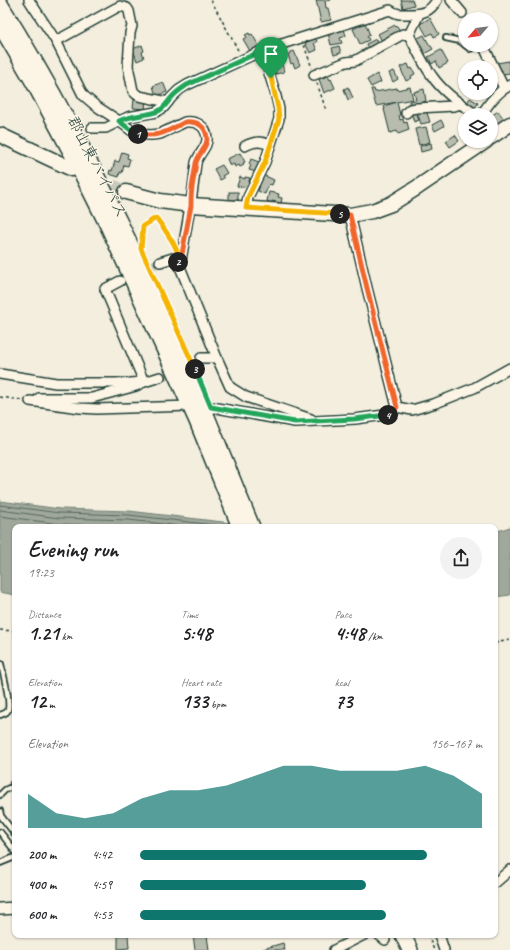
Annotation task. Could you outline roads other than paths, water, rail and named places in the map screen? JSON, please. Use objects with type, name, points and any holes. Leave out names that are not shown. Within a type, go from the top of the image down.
[{"type":"highway","name":"郡山東バイパス","points":[[0,4],[44,78],[107,195],[175,341],[196,407]]},
{"type":"highway","name":"郡山東バイパス","points":[[0,25],[71,152],[196,407]]},
{"type":"highway","points":[[196,407],[251,524]]},
{"type":"highway","points":[[204,424],[239,524]]},
{"type":"highway","points":[[405,938],[410,950]]},
{"type":"main road","points":[[498,132],[510,124]]},
{"type":"main road","points":[[0,136],[72,169]]},
{"type":"main road","points":[[126,192],[160,201],[191,205],[350,215],[372,211],[391,204],[418,188],[474,148]]},
{"type":"street","points":[[29,0],[56,41],[83,95],[96,106],[138,134],[160,134],[185,122],[198,123],[202,126],[206,134],[207,141],[197,161],[180,267]]},
{"type":"street","points":[[388,0],[390,10],[396,14],[419,14],[433,7],[437,0]]},
{"type":"street","points":[[451,0],[461,12]]},
{"type":"street","points":[[56,41],[120,6],[127,8],[132,26],[130,33],[128,66],[133,91],[139,96],[168,102]]},
{"type":"street","points":[[92,128],[106,128],[128,117],[156,112],[164,107],[179,90],[187,85],[266,49],[390,10]]},
{"type":"street","points":[[409,35],[419,14]]},
{"type":"street","points":[[314,75],[346,62],[355,61],[403,34],[409,35]]},
{"type":"street","points":[[409,35],[431,76],[439,85],[467,108]]},
{"type":"street","points":[[246,208],[248,197],[265,162],[279,119],[275,92],[269,74],[266,49]]},
{"type":"street","points":[[486,108],[492,98],[507,87],[487,52]]},
{"type":"street","points":[[406,113],[410,109],[454,106],[461,104]]},
{"type":"street","points":[[245,146],[262,141],[270,145]]},
{"type":"street","points":[[160,377],[136,386],[92,398],[35,398],[30,401],[97,409],[211,407],[295,422],[354,419],[392,414],[397,407],[350,215]]},
{"type":"street","points":[[160,262],[176,257],[230,387],[246,396],[316,421]]},
{"type":"street","points":[[120,281],[106,289],[144,382]]},
{"type":"street","points":[[201,358],[217,358]]},
{"type":"street","points":[[397,407],[412,410],[436,403],[474,388],[510,368]]},
{"type":"street","points":[[0,374],[56,383],[144,382]]},
{"type":"street","points":[[498,880],[510,870]]},
{"type":"street","points":[[0,909],[12,908]]},
{"type":"street","points":[[334,950],[358,938]]},
{"type":"street","points":[[440,938],[444,950]]},
{"type":"lane","points":[[446,38],[458,41]]},
{"type":"lane","points":[[0,664],[9,701],[8,710],[0,716]]},
{"type":"lane","points":[[0,795],[9,788]]},
{"type":"lane","points":[[0,811],[1,816],[12,830]]},
{"type":"lane","points":[[0,832],[12,847]]},
{"type":"lane","points":[[0,863],[12,858]]},
{"type":"water","points":[[0,501],[60,509],[129,511],[240,524],[12,524],[12,594],[0,592]]},
{"type":"water","points":[[510,527],[510,595],[498,597],[498,531]]},
{"type":"tunnel","points":[[93,178],[126,192]]},
{"type":"tunnel","points":[[139,272],[160,262]]},
{"type":"tunnel","points":[[160,377],[201,358]]}]
